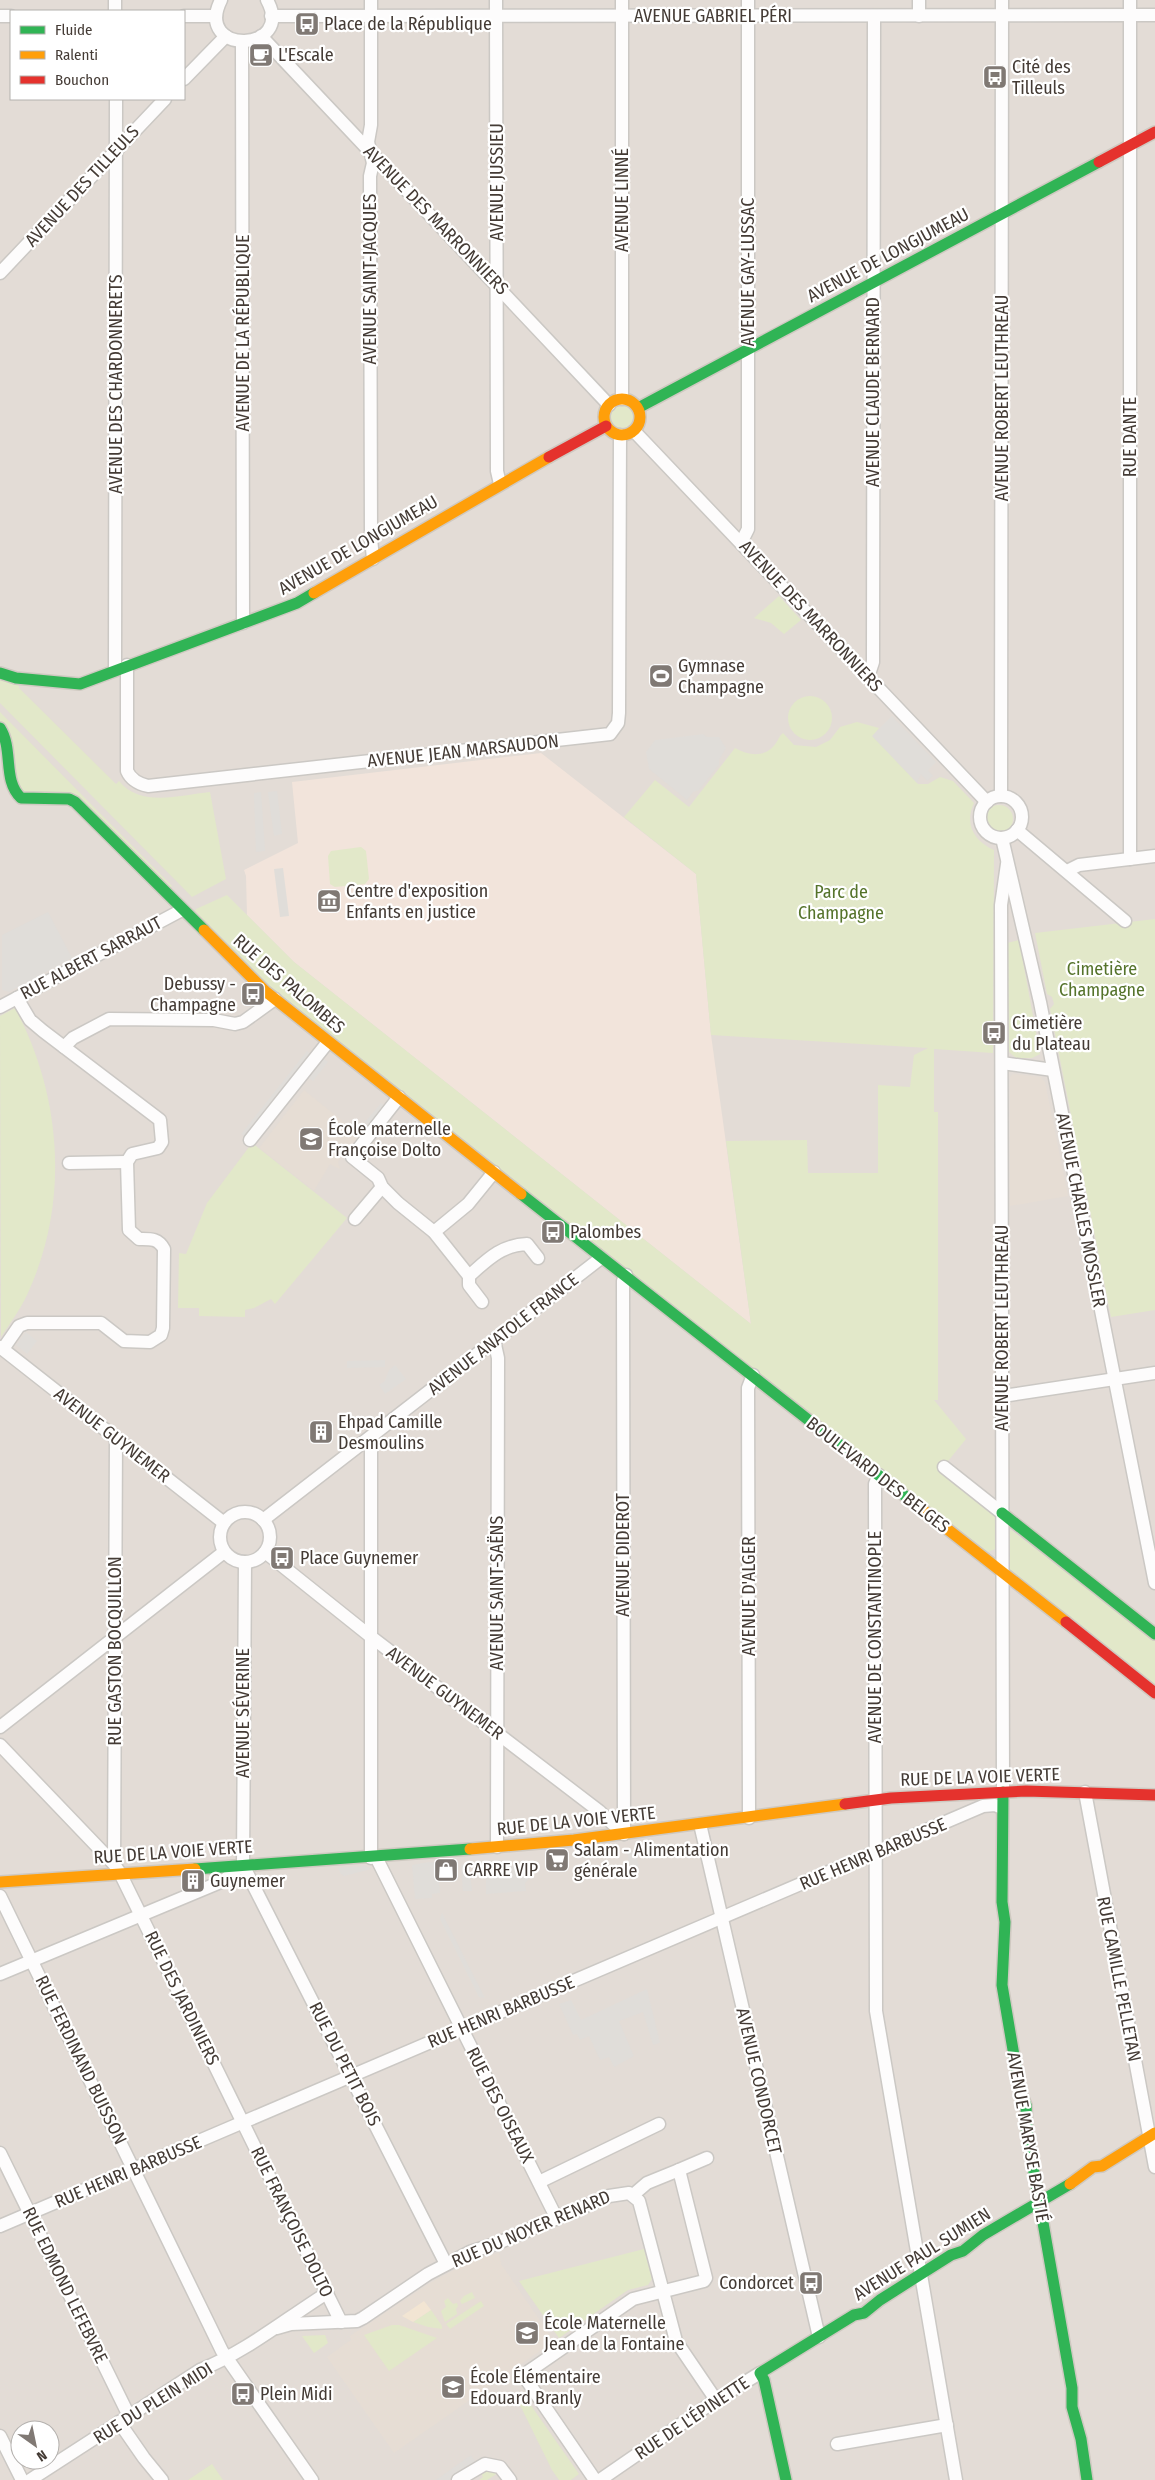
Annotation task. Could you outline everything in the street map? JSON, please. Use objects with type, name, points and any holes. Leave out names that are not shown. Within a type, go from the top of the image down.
[{"type":"street","points":[[221,0],[216,16],[218,24],[226,36],[242,43],[251,42],[267,30],[271,16],[267,0]]},
{"type":"street","name":"AVENUE SAINT-JACQUES","points":[[371,0],[371,126],[368,142],[373,162],[370,175],[370,538],[373,559]]},
{"type":"street","name":"AVENUE JUSSIEU","points":[[496,0],[496,471],[500,484]]},
{"type":"street","name":"AVENUE LINNÉ","points":[[622,0],[622,399]]},
{"type":"street","name":"AVENUE GAY-LUSSAC","points":[[741,543],[748,529],[748,0]]},
{"type":"street","points":[[919,0],[919,16]]},
{"type":"street","name":"AVENUE ROBERT LEUTHREAU","points":[[1001,796],[1002,0]]},
{"type":"street","name":"RUE DANTE","points":[[1130,0],[1130,859]]},
{"type":"street","points":[[185,16],[216,16]]},
{"type":"street","name":"AVENUE GABRIEL PÉRI","points":[[271,16],[1155,16]]},
{"type":"street","name":"AVENUE CLAUDE BERNARD","points":[[868,677],[873,662],[874,16]]},
{"type":"street","points":[[185,78],[226,36]]},
{"type":"street","name":"AVENUE DES MARRONNIERS","points":[[261,36],[609,405]]},
{"type":"street","name":"AVENUE DE LA RÉPUBLIQUE","points":[[242,43],[243,623]]},
{"type":"street","name":"AVENUE DES CHARDONNERETS","points":[[116,100],[121,668]]},
{"type":"street","name":"AVENUE DES TILLEULS","points":[[0,274],[116,148],[164,100]]},
{"type":"street","name":"AVENUE DE LONGJUMEAU","points":[[638,408],[1155,132]]},
{"type":"street","points":[[622,399],[631,401],[638,408],[640,420],[634,431],[620,435],[606,426],[604,415],[609,405],[622,399]]},
{"type":"street","name":"AVENUE DE LONGJUMEAU","points":[[0,674],[16,678],[80,684],[297,603],[500,484],[606,426]]},
{"type":"street","name":"AVENUE DES MARRONNIERS","points":[[634,431],[987,802]]},
{"type":"street","name":"AVENUE JEAN MARSAUDON","points":[[121,668],[127,772],[140,785],[148,786],[610,734],[618,723],[619,714],[620,435]]},
{"type":"street","name":"RUE DES PALOMBES","points":[[0,728],[8,740],[8,783],[15,796],[21,798],[69,799],[75,802],[182,910],[275,999],[600,1258]]},
{"type":"street","points":[[1001,796],[1014,800],[1021,811],[1021,824],[1017,830],[1002,838],[990,834],[982,825],[981,812],[987,802],[1001,796]]},
{"type":"street","points":[[1017,830],[1125,921]]},
{"type":"street","name":"AVENUE CHARLES MOSSLER","points":[[1002,838],[1007,864],[1019,904],[1155,1583]]},
{"type":"street","points":[[1066,871],[1079,865],[1155,856]]},
{"type":"street","name":"AVENUE ROBERT LEUTHREAU","points":[[1003,1792],[1001,905],[1007,864]]},
{"type":"street","name":"RUE ALBERT SARRAUT","points":[[0,1007],[182,910]]},
{"type":"street","points":[[2,1348],[19,1326],[27,1323],[101,1323],[124,1341],[150,1342],[161,1335],[163,1328],[164,1249],[160,1243],[152,1238],[139,1239],[129,1230],[127,1162],[132,1154],[158,1148],[162,1142],[160,1120],[30,1020],[17,998]]},
{"type":"street","points":[[64,1047],[73,1038],[109,1019],[214,1020],[235,1024],[243,1022],[275,999]]},
{"type":"street","points":[[250,1140],[328,1042]]},
{"type":"street","points":[[1002,1063],[1053,1070]]},
{"type":"street","points":[[399,1097],[352,1157],[378,1178],[382,1187],[434,1232],[469,1276],[469,1285],[482,1302]]},
{"type":"street","points":[[69,1162],[127,1162]]},
{"type":"street","points":[[434,1232],[468,1204],[494,1172]]},
{"type":"street","points":[[355,1219],[382,1187]]},
{"type":"street","points":[[469,1276],[496,1253],[509,1246],[527,1244],[538,1258]]},
{"type":"street","name":"BOULEVARD DES BELGES","points":[[600,1258],[607,1260],[1155,1693]]},
{"type":"street","name":"AVENUE ANATOLE FRANCE","points":[[263,1520],[600,1258]]},
{"type":"street","name":"AVENUE DIDEROT","points":[[624,1834],[623,1281],[626,1275]]},
{"type":"street","name":"AVENUE SAINT-SAËNS","points":[[494,1340],[498,1358],[497,1847]]},
{"type":"street","name":"AVENUE GUYNEMER","points":[[2,1348],[224,1523]]},
{"type":"street","points":[[1003,1396],[1155,1374]]},
{"type":"street","name":"AVENUE D'ALGER","points":[[748,1818],[748,1388],[753,1375]]},
{"type":"street","points":[[370,1437],[370,1636],[374,1858]]},
{"type":"street","name":"RUE GASTON BOCQUILLON","points":[[116,1438],[117,1869]]},
{"type":"street","points":[[944,1467],[1155,1634]]},
{"type":"street","name":"AVENUE DE CONSTANTINOPLE","points":[[879,1475],[875,1484],[874,1800],[876,2011],[956,2480]]},
{"type":"street","points":[[248,1512],[263,1520],[270,1532],[270,1540],[265,1552],[255,1560],[245,1562],[233,1560],[224,1552],[220,1537],[224,1523],[232,1515],[248,1512]]},
{"type":"street","points":[[0,1727],[224,1552]]},
{"type":"street","name":"AVENUE GUYNEMER","points":[[265,1552],[370,1636],[599,1812],[624,1834]]},
{"type":"street","name":"AVENUE SÉVERINE","points":[[243,1865],[245,1562]]},
{"type":"street","points":[[0,1745],[117,1869]]},
{"type":"street","name":"RUE DE LA VOIE VERTE","points":[[0,1882],[117,1869],[374,1858],[497,1847],[624,1834],[874,1800],[1003,1792],[1085,1792],[1155,1795]]},
{"type":"street","name":"AVENUE MARYSE BASTIÉ","points":[[1003,1792],[1002,1902],[1005,1911],[1005,1936],[1001,1948],[1002,1985],[1020,2091],[1026,2105],[1027,2131],[1072,2388],[1070,2401],[1074,2421],[1079,2432],[1087,2480]]},
{"type":"street","name":"RUE CAMILLE PELLETAN","points":[[1085,1792],[1152,2135],[1155,2166]]},
{"type":"street","name":"RUE HENRI BARBUSSE","points":[[0,2226],[983,1806],[995,1805],[1002,1808]]},
{"type":"street","name":"AVENUE CONDORCET","points":[[700,1824],[819,2337]]},
{"type":"street","name":"RUE DES OISEAUX","points":[[374,1858],[557,2218]]},
{"type":"street","points":[[0,1974],[223,1881],[243,1865]]},
{"type":"street","name":"RUE DU PETIT BOIS","points":[[243,1865],[446,2264]]},
{"type":"street","name":"RUE DES JARDINIERS","points":[[117,1869],[244,2123]]},
{"type":"street","name":"RUE FERDINAND BUISSON","points":[[0,1896],[227,2359],[312,2480]]},
{"type":"street","name":"RUE FRANÇOISE DOLTO","points":[[244,2123],[341,2322]]},
{"type":"street","points":[[539,2182],[659,2124]]},
{"type":"street","name":"AVENUE PAUL SUMIEN","points":[[760,2373],[854,2315],[864,2313],[880,2300],[951,2255],[963,2251],[984,2235],[1075,2181],[1093,2167],[1102,2166],[1152,2135]]},
{"type":"street","name":"RUE EDMOND LEFEBVRE","points":[[0,2153],[124,2419],[144,2458],[162,2480]]},
{"type":"street","points":[[633,2194],[647,2183],[707,2158]]},
{"type":"street","points":[[595,2480],[526,2379],[527,2375],[633,2299],[704,2281],[706,2278],[679,2170]]},
{"type":"street","name":"RUE DU NOYER RENARD","points":[[341,2322],[363,2318],[418,2280],[470,2252],[498,2243],[618,2193],[633,2194],[640,2206],[676,2341],[716,2400]]},
{"type":"street","name":"RUE DU PLEIN MIDI","points":[[30,2480],[200,2370],[227,2359],[277,2328],[288,2318],[327,2293]]},
{"type":"street","name":"RUE DU PLEIN MIDI","points":[[277,2328],[291,2324],[341,2322]]},
{"type":"street","points":[[760,2373],[764,2380],[786,2480]]},
{"type":"street","name":"RUE DE L'ÉPINETTE","points":[[600,2480],[716,2400],[760,2373]]},
{"type":"street","points":[[837,2444],[947,2425]]},
{"type":"street","points":[[0,2436],[22,2480]]},
{"type":"street","points":[[458,2480],[480,2465],[490,2464],[500,2467],[510,2480]]},
{"type":"shaded area","points":[[0,0],[1155,0],[1155,2480],[0,2480]]},
{"type":"shaded area","points":[[892,716],[936,762],[928,770],[933,776],[927,781],[921,774],[917,783],[872,736]]},
{"type":"shaded area","points":[[703,734],[707,737],[719,737],[726,748],[719,760],[719,765],[699,790],[693,792],[687,800],[649,769],[646,752],[655,740]]},
{"type":"shaded area","points":[[541,753],[696,874],[711,1035],[751,1324],[294,962],[247,915],[246,876],[244,870],[298,843],[292,782]]},
{"type":"shaded area","points":[[277,791],[282,834],[274,836],[268,792]]},
{"type":"shaded area","points":[[261,792],[265,851],[256,852],[254,793]]},
{"type":"shaded area","points":[[283,868],[289,916],[280,917],[274,869]]},
{"type":"shaded area","points":[[48,912],[72,958],[9,992],[2,990],[2,935]]},
{"type":"shaded area","points":[[307,1051],[312,1055],[247,1138],[241,1134]]},
{"type":"shaded area","points":[[322,1057],[328,1062],[313,1081],[307,1077]]},
{"type":"shaded area","points":[[1013,1074],[1040,1077],[1045,1082],[1068,1196],[1010,1206],[1010,1077]]},
{"type":"shaded area","name":"École maternelle Françoise Dolto","points":[[304,1090],[360,1135],[338,1162],[340,1169],[330,1164],[314,1191],[259,1148]]},
{"type":"shaded area","points":[[381,1103],[387,1108],[371,1127],[365,1122]]},
{"type":"shaded area","points":[[26,1332],[37,1341],[27,1354],[16,1345]]},
{"type":"shaded area","points":[[385,1360],[385,1367],[347,1368],[347,1361]]},
{"type":"shaded area","points":[[395,1365],[406,1379],[385,1394],[379,1385],[385,1381],[389,1370]]},
{"type":"shaded area","points":[[635,1850],[640,1872],[632,1874],[627,1852]]},
{"type":"shaded area","points":[[429,1862],[438,1863],[440,1893],[432,1894],[432,1898],[415,1899],[412,1865]]},
{"type":"shaded area","points":[[469,1864],[472,1891],[463,1891],[461,1865]]},
{"type":"shaded area","points":[[531,1865],[532,1876],[525,1883],[526,1891],[486,1894],[486,1869]]},
{"type":"shaded area","points":[[365,1866],[371,1869],[344,1876],[338,1868]]},
{"type":"shaded area","points":[[442,1913],[485,1998],[479,1997],[440,1919]]},
{"type":"shaded area","points":[[647,1989],[660,2043],[653,2045],[643,2012],[619,2021],[634,2056],[614,2067],[609,2057],[600,2060],[589,2036],[580,2040],[577,2034],[573,2035],[559,2004],[571,2000],[581,2020]]},
{"type":"shaded area","points":[[499,2253],[501,2264],[554,2341],[394,2453],[327,2357],[351,2340],[350,2336],[430,2283],[473,2260]]},
{"type":"shaded area","points":[[471,2455],[476,2463],[452,2480],[436,2480]]},
{"type":"green space","points":[[622,406],[630,409],[633,417],[630,425],[622,428],[614,425],[611,417],[614,409]]},
{"type":"green space","points":[[779,596],[801,620],[784,634],[771,623],[754,618]]},
{"type":"green space","points":[[0,680],[19,684],[19,688],[116,784],[119,781],[138,795],[150,797],[174,797],[210,792],[226,879],[192,897],[0,703]]},
{"type":"green space","points":[[806,696],[814,696],[826,702],[832,718],[826,734],[814,740],[806,740],[794,734],[788,722],[788,714],[794,702]]},
{"type":"green space","points":[[0,712],[172,886],[169,890],[79,800],[20,793],[0,722]]},
{"type":"green space","name":"Parc de Champagne","points":[[857,722],[879,728],[873,736],[918,784],[928,784],[940,777],[953,781],[974,803],[970,818],[976,837],[994,850],[993,1053],[934,1049],[934,1112],[938,1112],[938,1400],[934,1400],[966,1439],[939,1472],[995,1517],[995,1549],[988,1552],[597,1249],[278,996],[195,912],[196,909],[227,895],[294,962],[751,1324],[726,1141],[807,1140],[808,1173],[878,1173],[878,1085],[910,1087],[914,1055],[928,1048],[711,1035],[696,874],[624,817],[655,780],[689,807],[735,748],[751,754],[762,753],[772,748],[783,733],[794,745],[816,747],[830,740],[840,727]]},
{"type":"green space","points":[[999,805],[1009,809],[1013,819],[1009,829],[999,833],[989,829],[985,819],[989,809]]},
{"type":"green space","points":[[361,847],[366,851],[369,879],[365,884],[335,887],[330,884],[328,856],[331,851]]},
{"type":"green space","name":"Cimetière Champagne","points":[[1155,919],[1155,1310],[1111,1317],[1050,1009],[1054,1004],[1052,997],[1047,994],[1035,933]]},
{"type":"green space","points":[[1019,940],[1040,1054],[1032,1058],[1016,1058],[1009,1052],[1007,943]]},
{"type":"green space","points":[[15,1008],[31,1042],[43,1077],[51,1113],[55,1150],[54,1187],[50,1224],[41,1260],[24,1301],[1,1337],[0,1016]]},
{"type":"green space","points":[[252,1143],[347,1218],[275,1304],[271,1299],[254,1308],[245,1310],[245,1317],[199,1316],[199,1308],[178,1308],[179,1253],[186,1254],[207,1203]]},
{"type":"green space","points":[[1011,1530],[1155,1641],[1155,1687],[1010,1572],[1009,1532]]},
{"type":"green space","points":[[644,2249],[652,2279],[648,2285],[628,2290],[559,2338],[519,2281]]},
{"type":"green space","points":[[472,2292],[475,2298],[462,2304],[460,2301],[464,2296]]},
{"type":"green space","points":[[448,2298],[453,2304],[457,2303],[457,2314],[445,2322],[441,2311],[446,2307],[444,2301]]},
{"type":"green space","points":[[481,2301],[484,2306],[450,2329],[446,2324]]},
{"type":"green space","points":[[431,2310],[442,2326],[442,2329],[413,2322]]},
{"type":"green space","points":[[392,2325],[399,2325],[437,2338],[389,2371],[364,2335]]},
{"type":"green space","points":[[325,2335],[328,2343],[314,2353],[302,2336]]},
{"type":"green space","points":[[523,2394],[579,2474],[571,2480],[559,2480],[552,2470],[517,2399]]},
{"type":"green space","points":[[212,2464],[223,2480],[188,2480]]},
{"type":"green space","points":[[486,2468],[498,2473],[487,2480],[479,2480],[483,2477],[479,2470]]},
{"type":"sand","points":[[424,2301],[431,2310],[413,2322],[402,2316]]},
{"type":"traffic: fast","points":[[638,408],[1099,162]]},
{"type":"traffic: fast","points":[[0,673],[16,678],[80,684],[297,603],[314,593]]},
{"type":"traffic: fast","points":[[0,728],[7,746],[12,783],[15,791],[21,798],[69,799],[75,802],[204,930]]},
{"type":"traffic: fast","points":[[521,1194],[914,1503]]},
{"type":"traffic: fast","points":[[1002,1513],[1155,1634]]},
{"type":"traffic: fast","points":[[1003,1792],[1002,1902],[1005,1922],[1002,1985],[1020,2091],[1026,2105],[1027,2131],[1039,2202]]},
{"type":"traffic: fast","points":[[195,1869],[470,1849]]},
{"type":"traffic: fast","points":[[786,2480],[764,2380],[760,2373],[854,2315],[864,2313],[880,2300],[951,2255],[963,2251],[983,2235],[1070,2184]]},
{"type":"traffic: fast","points":[[1042,2217],[1072,2388],[1072,2407],[1081,2439],[1087,2480]]},
{"type":"traffic: slow","points":[[622,399],[629,400],[635,404],[639,410],[640,417],[639,424],[635,430],[629,434],[622,435],[615,434],[609,430],[605,424],[604,417],[605,410],[609,404],[615,400],[622,399]]},
{"type":"traffic: slow","points":[[314,593],[549,457]]},
{"type":"traffic: slow","points":[[204,930],[265,991],[521,1194]]},
{"type":"traffic: slow","points":[[914,1503],[1066,1622]]},
{"type":"traffic: slow","points":[[470,1849],[574,1840],[845,1804]]},
{"type":"traffic: slow","points":[[0,1882],[195,1869]]},
{"type":"traffic: slow","points":[[1070,2184],[1093,2167],[1102,2166],[1155,2133]]},
{"type":"traffic: jam","points":[[1099,162],[1155,132]]},
{"type":"traffic: jam","points":[[549,457],[606,426]]},
{"type":"traffic: jam","points":[[1066,1622],[1155,1693]]},
{"type":"traffic: jam","points":[[845,1804],[891,1798],[1026,1791],[1155,1795]]},
{"type":"place","name":"Place de la République","points":[[307,24]]},
{"type":"place","name":"L'Escale","points":[[261,55]]},
{"type":"place","name":"Cité des Tilleuls","points":[[995,77]]},
{"type":"place","name":"Gymnase Champagne","points":[[661,676]]},
{"type":"place","name":"Centre d'exposition Enfants en justice","points":[[329,901]]},
{"type":"place","name":"Debussy - Champagne","points":[[253,994]]},
{"type":"place","name":"Cimetière du Plateau","points":[[994,1033]]},
{"type":"place","name":"École maternelle Françoise Dolto","points":[[311,1139]]},
{"type":"place","name":"Palombes","points":[[553,1232]]},
{"type":"place","name":"Ehpad Camille Desmoulins","points":[[321,1432]]},
{"type":"place","name":"Place Guynemer","points":[[282,1558]]},
{"type":"place","name":"Salam - Alimentation générale","points":[[557,1860]]},
{"type":"place","name":"CARRE VIP","points":[[446,1870]]},
{"type":"place","name":"Guynemer","points":[[193,1881]]},
{"type":"place","name":"Condorcet","points":[[811,2283]]},
{"type":"place","name":"École Maternelle Jean de la Fontaine","points":[[527,2333]]},
{"type":"place","name":"École Élémentaire Edouard Branly","points":[[453,2387]]},
{"type":"place","name":"Plein Midi","points":[[243,2394]]}]
